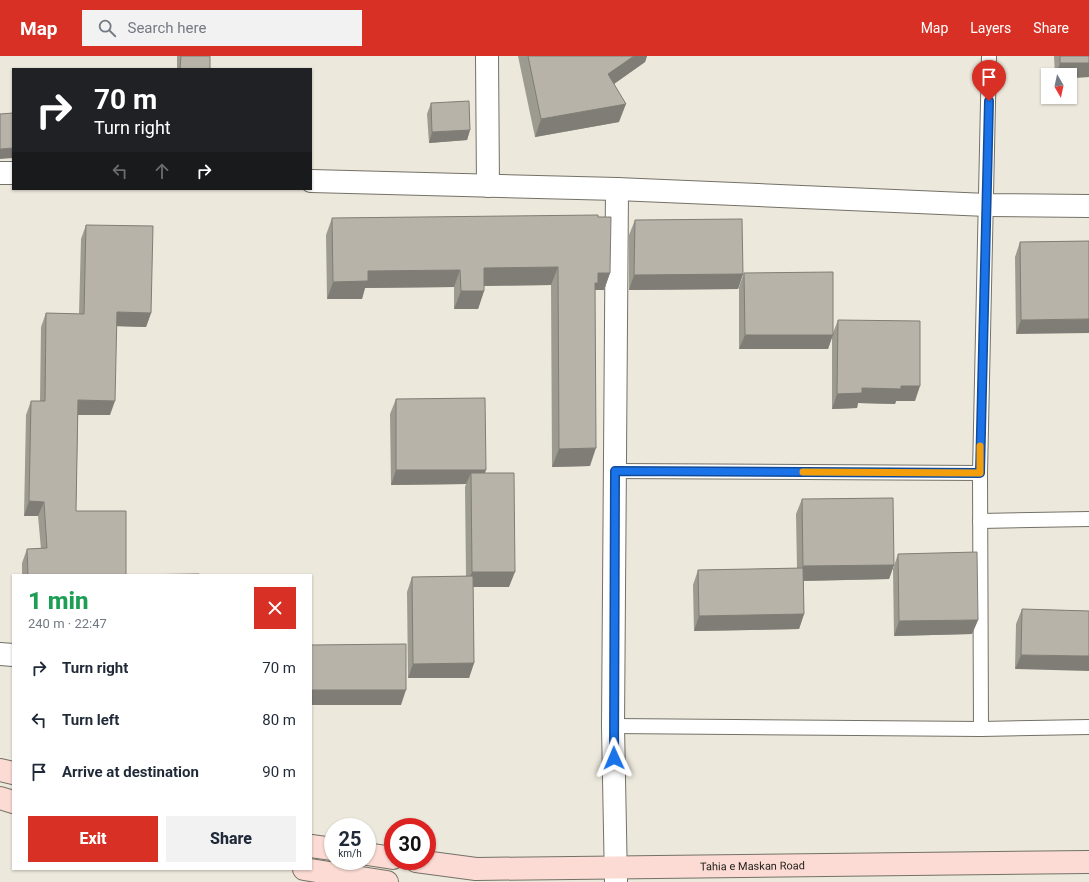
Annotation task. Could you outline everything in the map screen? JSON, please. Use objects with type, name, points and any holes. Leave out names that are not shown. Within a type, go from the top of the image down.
[{"type":"main road","points":[[0,770],[12,773]]},
{"type":"main road","points":[[0,798],[12,802]]},
{"type":"main road","points":[[312,846],[324,848]]},
{"type":"main road","name":"Tahia e Maskan Road","points":[[436,864],[476,869],[616,875],[1089,862]]},
{"type":"main road","points":[[310,870],[387,882]]},
{"type":"street","points":[[488,56],[488,186]]},
{"type":"street","points":[[0,173],[12,173]]},
{"type":"street","points":[[312,181],[617,189],[987,205],[1089,206]]},
{"type":"street","points":[[616,875],[613,726],[617,189]]},
{"type":"street","points":[[0,654],[12,655]]},
{"type":"lane","points":[[981,729],[980,473],[987,205],[989,56]]},
{"type":"lane","points":[[615,471],[980,473]]},
{"type":"lane","points":[[980,521],[1089,519]]},
{"type":"lane","points":[[613,726],[981,729],[1089,727]]},
{"type":"building","points":[[181,56],[210,56],[210,68],[180,68]]},
{"type":"building","points":[[528,56],[634,56],[608,74],[626,104],[541,119]]},
{"type":"building","points":[[1060,56],[1089,56],[1089,63],[1060,63]]},
{"type":"building","points":[[469,101],[470,130],[432,132],[431,103]]},
{"type":"building","points":[[12,113],[12,148],[0,149],[0,114]]},
{"type":"building","points":[[598,215],[598,217],[611,217],[610,273],[598,273],[598,283],[595,283],[596,448],[559,449],[558,267],[484,268],[484,291],[461,291],[460,270],[368,271],[368,281],[333,282],[332,218]]},
{"type":"building","points":[[742,219],[743,274],[634,275],[635,220]]},
{"type":"building","points":[[86,225],[153,226],[151,313],[117,312],[115,401],[78,400],[76,511],[126,511],[126,574],[28,574],[27,549],[47,548],[44,502],[29,501],[31,401],[45,401],[46,313],[84,314]]},
{"type":"building","points":[[1089,241],[1089,319],[1021,320],[1020,242]]},
{"type":"building","points":[[833,272],[833,335],[745,335],[744,273]]},
{"type":"building","points":[[838,320],[920,321],[920,386],[901,386],[901,389],[862,388],[862,393],[837,394]]},
{"type":"building","points":[[485,398],[486,470],[396,470],[396,399]]},
{"type":"building","points":[[471,473],[514,473],[515,572],[472,572]]},
{"type":"building","points":[[893,498],[894,565],[803,566],[802,499]]},
{"type":"building","points":[[977,552],[978,620],[899,621],[898,554]]},
{"type":"building","points":[[803,568],[804,614],[699,616],[698,570]]},
{"type":"building","points":[[473,576],[474,663],[413,664],[412,577]]},
{"type":"building","points":[[1022,609],[1089,611],[1089,656],[1021,655]]},
{"type":"building","points":[[406,644],[406,690],[312,690],[312,645]]},
{"type":"slow traffic","points":[[803,472],[980,473],[980,446]]},
{"type":"route","points":[[614,758],[615,471],[980,473],[989,101]]}]
